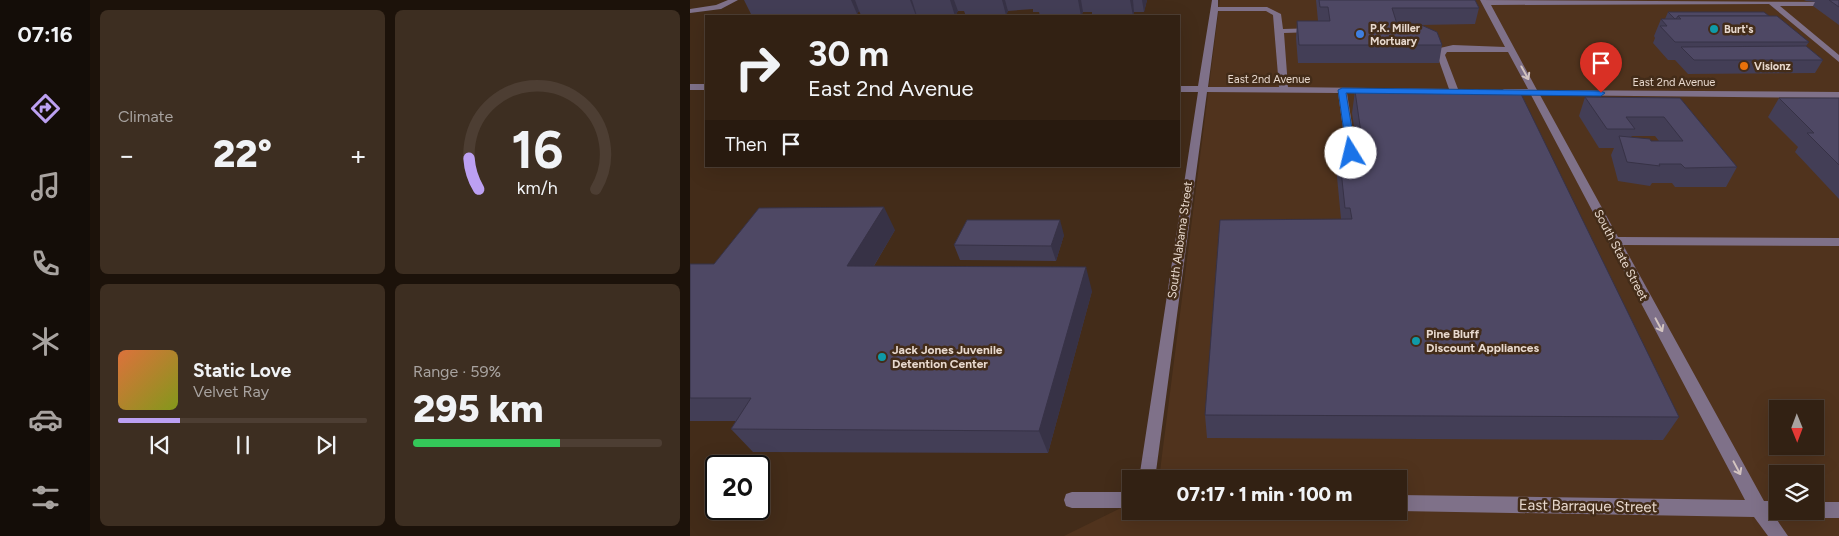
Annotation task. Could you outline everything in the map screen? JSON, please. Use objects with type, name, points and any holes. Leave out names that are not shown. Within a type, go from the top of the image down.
[{"type":"street","points":[[690,11],[718,7],[734,0]]},
{"type":"street","points":[[1485,2],[1770,2],[1839,4]]},
{"type":"street","name":"South State Street","points":[[1485,2],[1536,93],[1759,509],[1778,536]]},
{"type":"street","points":[[1770,2],[1839,59]]},
{"type":"street","name":"South Alabama Street","points":[[1148,470],[1214,5],[1274,11],[1277,14],[1280,32]]},
{"type":"street","points":[[1284,90],[1280,32],[1288,30],[1328,30]]},
{"type":"street","points":[[1455,92],[1441,55],[1441,48],[1512,50]]},
{"type":"street","points":[[690,87],[705,87]]},
{"type":"street","name":"East 2nd Avenue","points":[[1180,89],[1839,95]]},
{"type":"street","points":[[1342,90],[1351,153]]},
{"type":"street","points":[[1614,241],[1839,242]]},
{"type":"street","points":[[1072,500],[1122,500]]},
{"type":"street","name":"East Barraque Street","points":[[1407,503],[1769,509]]},
{"type":"street","points":[[1824,510],[1839,510]]},
{"type":"shaded area","points":[[1220,0],[1839,0],[1839,536],[1064,536],[1122,507],[1122,520],[1407,520],[1407,470],[1160,470]]},
{"type":"building","points":[[1319,0],[1475,0],[1479,8],[1392,8],[1397,24],[1419,24],[1437,32],[1442,45],[1299,45],[1297,21],[1330,21],[1328,7],[1320,7]]},
{"type":"building","points":[[1829,0],[1839,0],[1839,7]]},
{"type":"building","points":[[1668,12],[1764,12],[1769,16],[1678,16],[1675,19]]},
{"type":"building","points":[[1678,16],[1777,16],[1809,42],[1675,42],[1660,26],[1667,26],[1661,19],[1681,19]]},
{"type":"building","points":[[1806,46],[1823,60],[1694,60],[1681,47]]},
{"type":"building","name":"Pine Bluff Discount Appliances","points":[[1355,91],[1520,92],[1679,417],[1205,415],[1220,220],[1352,219],[1350,208],[1345,208],[1337,133],[1361,133]]},
{"type":"building","points":[[1585,97],[1680,98],[1737,167],[1685,168],[1681,164],[1659,164],[1660,166],[1627,162],[1619,136],[1650,139],[1651,141],[1683,141],[1664,117],[1626,117],[1635,129],[1607,129]]},
{"type":"building","points":[[1779,98],[1839,98],[1839,165],[1807,133],[1814,133]]},
{"type":"building","name":"Jack Jones Juvenile Detention Center","points":[[884,207],[847,266],[1086,267],[1039,431],[731,429],[751,398],[690,398],[690,264],[714,264],[759,208]]},
{"type":"building","points":[[967,220],[1060,220],[1051,246],[954,245]]},
{"type":"place","name":"Burt's","points":[[1714,29]]},
{"type":"place","name":"P.K. Miller Mortuary","points":[[1360,34]]},
{"type":"place","name":"Visionz","points":[[1744,66]]},
{"type":"place","name":"Pine Bluff Discount Appliances","points":[[1416,341]]},
{"type":"place","name":"Jack Jones Juvenile Detention Center","points":[[882,357]]},
{"type":"route","points":[[1351,153],[1342,90],[1601,93]]}]
